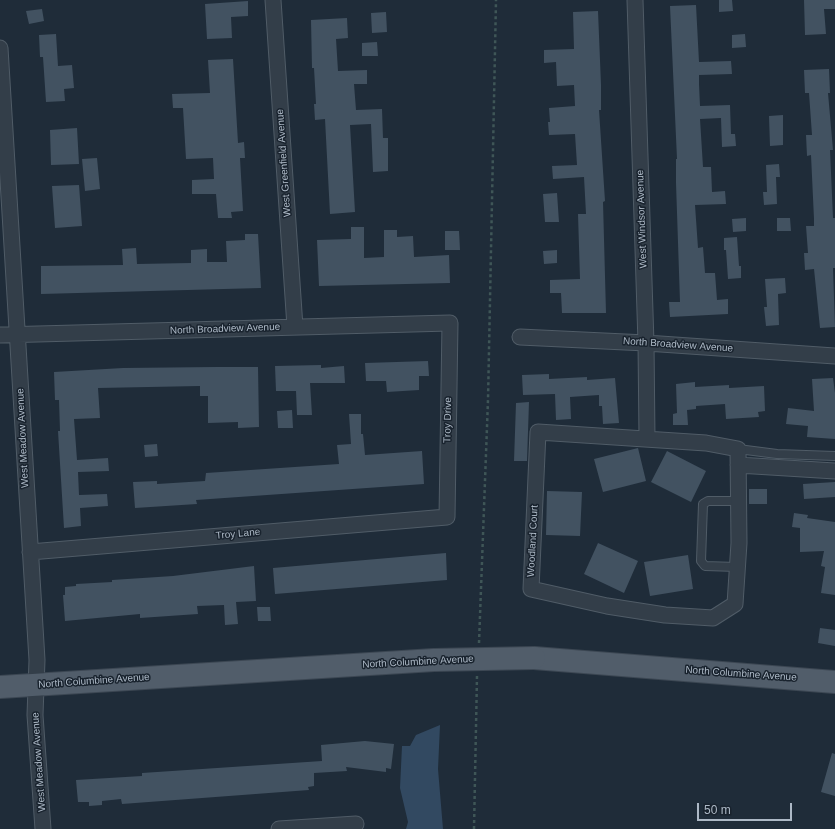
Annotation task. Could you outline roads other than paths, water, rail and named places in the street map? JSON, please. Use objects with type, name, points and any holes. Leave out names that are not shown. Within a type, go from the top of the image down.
[{"type":"main road","name":"North Columbine Avenue","points":[[0,687],[434,660],[534,658],[835,682]]},
{"type":"street","name":"West Greenfield Avenue","points":[[273,0],[295,327]]},
{"type":"street","name":"West Windsor Avenue","points":[[635,0],[646,343],[647,438]]},
{"type":"street","name":"West Meadow Avenue","points":[[0,48],[37,660],[35,715],[44,829]]},
{"type":"street","name":"North Broadview Avenue","points":[[0,335],[450,323]]},
{"type":"street","name":"Troy Drive","points":[[447,517],[450,323]]},
{"type":"street","name":"North Broadview Avenue","points":[[520,337],[646,343],[835,356]]},
{"type":"street","name":"Woodland Court","points":[[538,432],[647,438],[706,443],[738,449],[737,567],[734,604],[713,618],[665,615],[607,606],[530,589],[538,432]]},
{"type":"street","points":[[738,465],[835,470]]},
{"type":"street","name":"Troy Lane","points":[[30,552],[447,517]]},
{"type":"street","points":[[280,829],[356,824]]},
{"type":"lane","points":[[738,449],[776,454],[835,456]]},
{"type":"lane","points":[[737,567],[705,566],[701,561],[703,504],[708,501],[738,501]]},
{"type":"water","points":[[440,725],[438,769],[443,829],[406,829],[408,822],[400,788],[402,746],[410,746],[416,735]]}]
